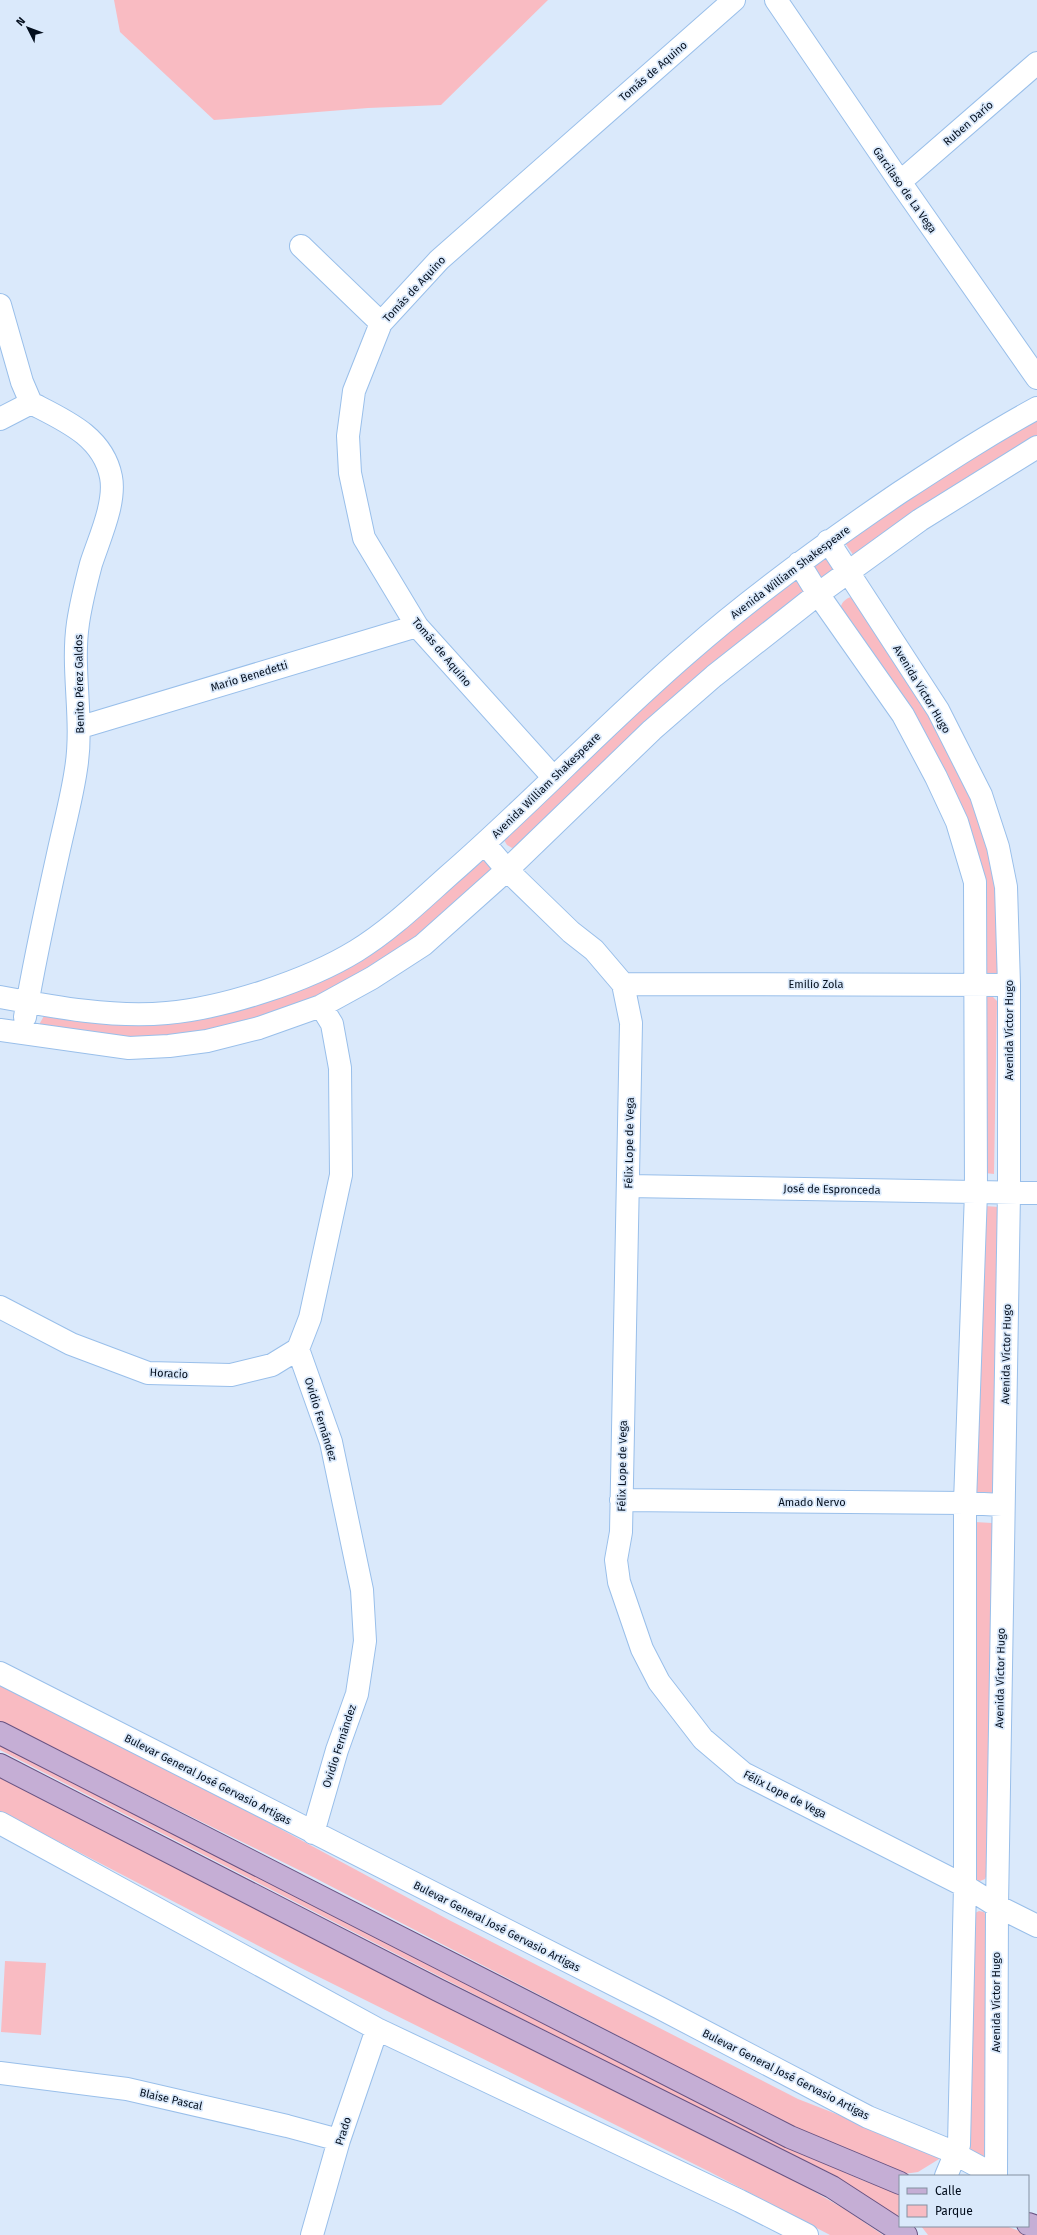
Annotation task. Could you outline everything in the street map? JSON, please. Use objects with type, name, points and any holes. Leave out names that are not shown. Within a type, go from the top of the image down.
[{"type":"main road","points":[[0,1733],[790,2137],[899,2183]]},
{"type":"main road","points":[[0,1765],[438,1990],[832,2187],[907,2235]]},
{"type":"street","name":"Tomás de Aquino","points":[[554,777],[417,626],[364,538],[350,473],[348,436],[354,391],[381,323],[439,260],[734,0]]},
{"type":"street","name":"Garcilaso de La Vega","points":[[776,0],[900,182],[1037,378]]},
{"type":"street","name":"Ruben Darío","points":[[900,182],[1037,63]]},
{"type":"street","points":[[301,246],[381,323]]},
{"type":"street","points":[[0,305],[22,382],[31,403],[0,419]]},
{"type":"street","name":"Benito Pérez Galdos","points":[[22,1033],[32,967],[76,769],[80,727],[76,649],[78,623],[91,566],[112,496],[111,477],[106,462],[98,449],[82,431],[31,403]]},
{"type":"street","name":"Avenida William Shakespeare","points":[[0,997],[125,1015],[166,1013],[206,1008],[305,977],[357,951],[403,916],[485,844],[554,777],[692,649],[799,563],[828,541],[987,436],[1037,408]]},
{"type":"street","points":[[0,1030],[129,1048],[169,1046],[207,1041],[258,1028],[321,1006],[372,978],[422,945],[507,870],[652,730],[714,676],[818,594],[920,520],[1037,447]]},
{"type":"street","name":"Avenida Víctor Hugo","points":[[828,541],[938,710],[981,795],[998,847],[1006,887],[1009,985],[1009,1192],[1002,1505],[996,1906],[996,2175]]},
{"type":"street","points":[[799,563],[818,594],[903,715],[936,777],[957,822],[975,882],[976,1192],[965,1503],[965,1886],[959,2145],[956,2156],[946,2175]]},
{"type":"street","name":"Mario Benedetti","points":[[80,727],[417,626]]},
{"type":"street","name":"Félix Lope de Vega","points":[[485,844],[507,870],[571,932],[594,950],[623,984],[631,1023],[621,1532],[616,1560],[619,1582],[642,1649],[659,1682],[703,1739],[743,1772],[965,1886],[996,1906],[1037,1926]]},
{"type":"street","name":"Emilio Zola","points":[[623,984],[1009,985]]},
{"type":"street","points":[[298,1349],[312,1311],[341,1175],[340,1068],[332,1024],[321,1006]]},
{"type":"street","name":"José de Espronceda","points":[[628,1186],[1037,1193]]},
{"type":"street","name":"Horacio","points":[[0,1307],[71,1344],[148,1373],[231,1375],[272,1365],[298,1349]]},
{"type":"street","name":"Ovidio Fernández","points":[[298,1349],[331,1442],[362,1590],[365,1641],[357,1694],[337,1750],[313,1833]]},
{"type":"street","name":"Amado Nervo","points":[[621,1500],[965,1503],[1002,1505]]},
{"type":"street","name":"Bulevar General José Gervasio Artigas","points":[[0,1672],[313,1833],[660,2008],[868,2117],[946,2149],[956,2156],[994,2175]]},
{"type":"street","points":[[0,1823],[377,2029],[740,2200],[807,2235]]},
{"type":"street","name":"Prado","points":[[312,2235],[339,2140],[377,2029]]},
{"type":"street","name":"Blaise Pascal","points":[[0,2074],[127,2089],[287,2126],[339,2140]]},
{"type":"green space","points":[[114,0],[548,0],[441,105],[368,108],[214,120],[120,32]]},
{"type":"green space","points":[[1037,416],[1037,437],[854,556],[845,543],[907,499]]},
{"type":"green space","points":[[830,554],[839,566],[820,580],[811,568]]},
{"type":"green space","points":[[796,575],[808,590],[518,847],[512,848],[507,845],[504,840],[636,711]]},
{"type":"green space","points":[[853,596],[937,727],[977,809],[999,890],[998,973],[995,977],[985,977],[982,891],[840,611],[841,605],[844,601]]},
{"type":"green space","points":[[484,860],[492,869],[491,875],[417,938],[318,999],[204,1034],[128,1041],[40,1027],[40,1023],[45,1014],[128,1024],[307,985],[478,861]]},
{"type":"green space","points":[[985,997],[993,997],[997,1001],[994,1174],[985,1173]]},
{"type":"green space","points":[[985,1206],[999,1207],[993,1493],[976,1492]]},
{"type":"green space","points":[[975,1522],[992,1523],[987,1874],[985,1879],[980,1881],[976,1880]]},
{"type":"green space","points":[[0,1684],[249,1812],[449,1920],[798,2099],[944,2156],[918,2172],[904,2174],[858,2157],[778,2119],[315,1878],[0,1722]]},
{"type":"green space","points":[[0,1744],[431,1964],[695,2101],[786,2146],[862,2180],[899,2193],[898,2217],[830,2173],[668,2094],[0,1750]]},
{"type":"green space","points":[[0,1773],[803,2185],[846,2210],[883,2235],[830,2235],[710,2172],[301,1968],[0,1811]]},
{"type":"green space","points":[[979,1911],[984,1912],[987,1918],[987,2151],[984,2158],[969,2151],[975,1913]]},
{"type":"green space","points":[[5,1961],[46,1963],[41,2035],[1,2032]]},
{"type":"green space","points":[[922,2227],[1009,2227],[1030,2235],[928,2235]]}]
